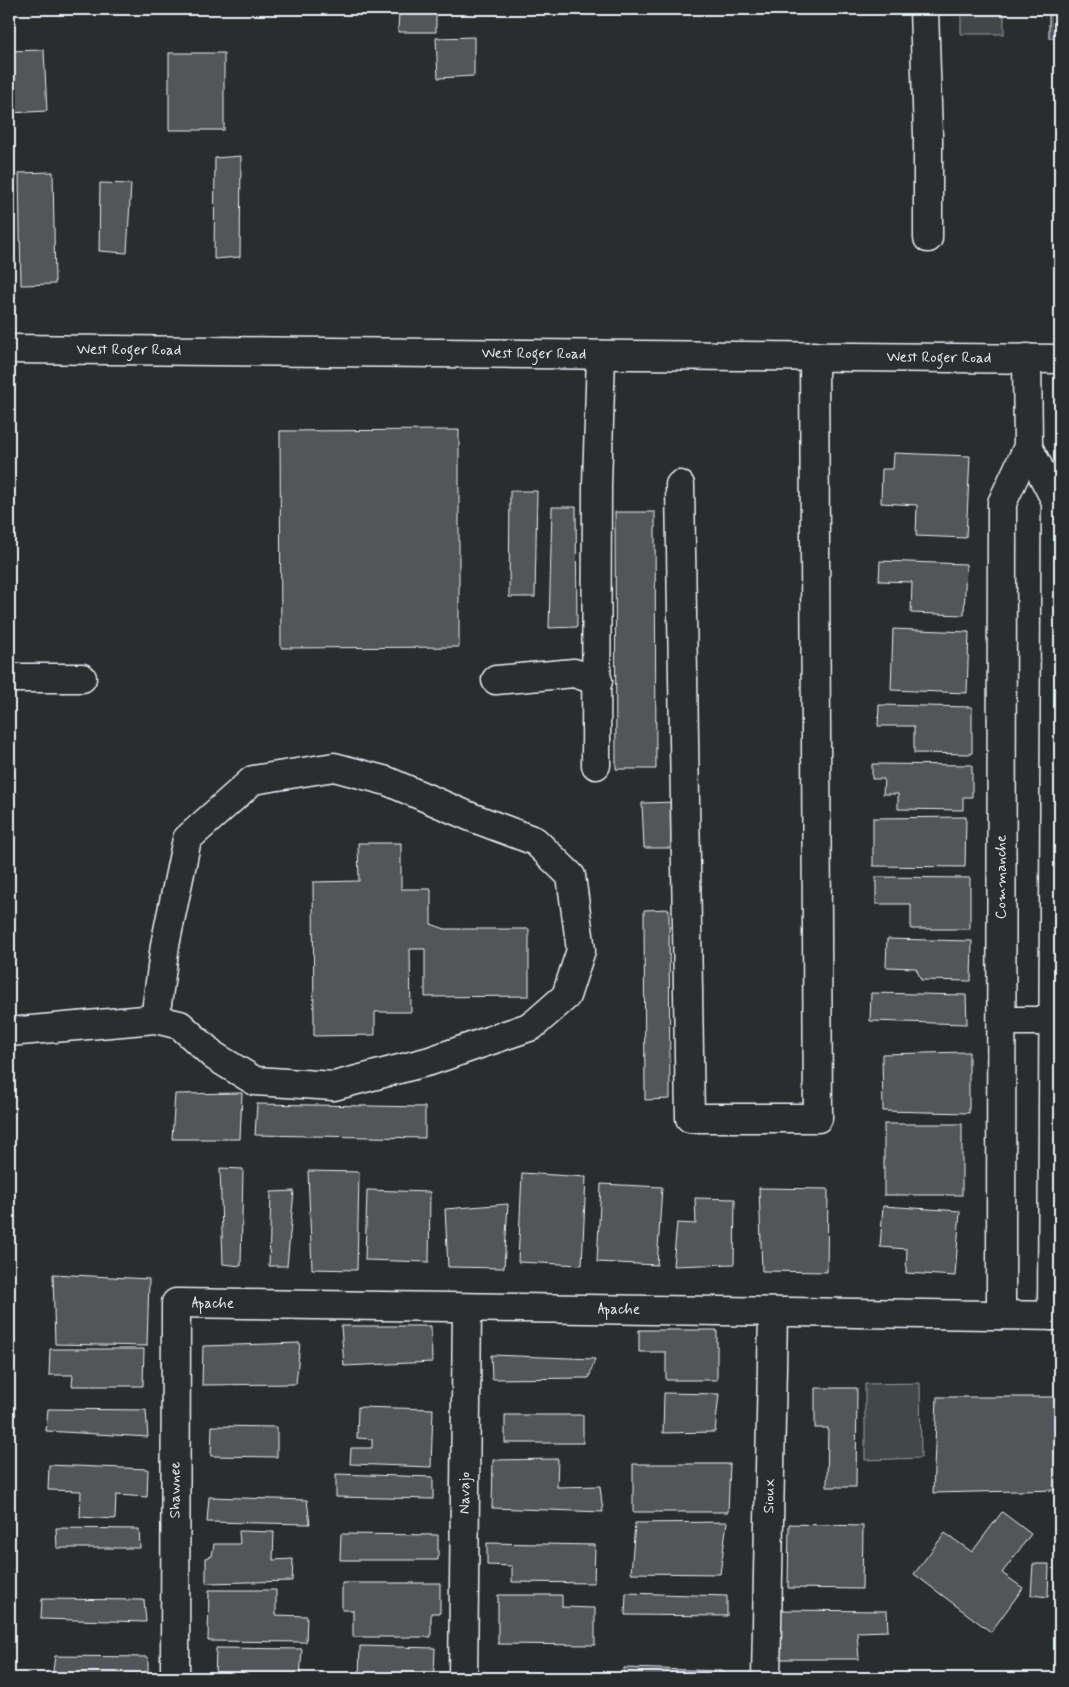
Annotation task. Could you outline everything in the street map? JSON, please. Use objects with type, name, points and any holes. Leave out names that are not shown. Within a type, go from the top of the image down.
[{"type":"street","points":[[924,9],[928,136],[928,238]]},
{"type":"street","name":"West Roger Road","points":[[9,349],[1060,358]]},
{"type":"street","points":[[596,765],[598,681],[597,485],[601,355]]},
{"type":"street","points":[[680,485],[690,1118],[818,1118],[814,356]]},
{"type":"street","name":"Commanche","points":[[1001,1315],[1002,503],[1028,446],[1027,358]]},
{"type":"street","name":"Commanche","points":[[1028,446],[1056,501],[1056,1316]]},
{"type":"street","points":[[496,680],[574,674],[598,681]]},
{"type":"street","points":[[9,678],[82,678]]},
{"type":"street","points":[[9,1032],[156,1018],[180,1025],[214,1056],[254,1080],[334,1086],[440,1058],[532,1026],[566,996],[581,950],[571,876],[535,841],[471,817],[387,781],[334,767],[253,780],[187,839],[165,945],[156,1018]]},
{"type":"street","points":[[1002,1021],[1056,1021]]},
{"type":"street","name":"Apache","points":[[176,1303],[1056,1316]]},
{"type":"street","name":"Shawnee","points":[[175,1678],[176,1303]]},
{"type":"street","name":"Navajo","points":[[463,1678],[466,1308]]},
{"type":"street","name":"Sioux","points":[[766,1678],[773,1313]]},
{"type":"shaded area","points":[[961,9],[1004,9],[1004,34],[961,34]]},
{"type":"shaded area","points":[[920,1383],[921,1458],[865,1460],[865,1384]]},
{"type":"building","points":[[399,9],[436,9],[436,32],[398,32]]},
{"type":"building","points":[[1049,9],[1060,9],[1060,38],[1049,38]]},
{"type":"building","points":[[474,37],[474,76],[438,78],[436,38]]},
{"type":"building","points":[[44,50],[47,111],[9,113],[9,51]]},
{"type":"building","points":[[169,53],[224,53],[224,130],[169,130]]},
{"type":"building","points":[[241,156],[240,257],[214,259],[215,158]]},
{"type":"building","points":[[53,172],[55,284],[21,285],[19,173]]},
{"type":"building","points":[[100,183],[131,184],[127,253],[99,251]]},
{"type":"building","points":[[459,430],[459,647],[281,648],[280,431]]},
{"type":"building","points":[[894,453],[970,456],[966,538],[916,536],[917,505],[881,503],[882,469],[893,469]]},
{"type":"building","points":[[510,491],[537,491],[535,597],[509,597]]},
{"type":"building","points":[[552,507],[576,507],[577,627],[549,628]]},
{"type":"building","points":[[615,512],[655,512],[656,769],[616,769]]},
{"type":"building","points":[[880,561],[966,564],[964,615],[911,613],[912,582],[879,581]]},
{"type":"building","points":[[893,629],[969,632],[967,693],[891,690]]},
{"type":"building","points":[[879,705],[972,707],[972,754],[914,753],[914,726],[878,726]]},
{"type":"building","points":[[872,764],[972,765],[972,797],[963,797],[963,810],[898,809],[898,794],[883,794],[884,779],[872,779]]},
{"type":"building","points":[[679,802],[677,848],[644,848],[642,803]]},
{"type":"building","points":[[966,817],[965,867],[873,866],[873,818]]},
{"type":"building","points":[[358,843],[401,843],[401,889],[431,889],[431,924],[445,929],[529,929],[529,996],[425,997],[425,949],[410,949],[411,1012],[375,1012],[375,1035],[314,1036],[313,882],[359,881]]},
{"type":"building","points":[[876,877],[970,878],[970,929],[911,929],[911,904],[876,904]]},
{"type":"building","points":[[669,909],[670,1099],[645,1100],[644,910]]},
{"type":"building","points":[[887,939],[972,941],[971,981],[921,980],[916,968],[886,967]]},
{"type":"building","points":[[871,993],[966,995],[967,1024],[870,1021]]},
{"type":"building","points":[[969,1052],[969,1113],[883,1111],[882,1054]]},
{"type":"building","points":[[242,1093],[240,1139],[172,1139],[175,1094]]},
{"type":"building","points":[[257,1104],[425,1107],[425,1138],[255,1135]]},
{"type":"building","points":[[884,1124],[962,1124],[962,1195],[884,1195]]},
{"type":"building","points":[[220,1168],[243,1169],[241,1266],[223,1264]]},
{"type":"building","points":[[308,1171],[359,1172],[357,1270],[312,1269]]},
{"type":"building","points":[[522,1173],[586,1177],[582,1265],[518,1262]]},
{"type":"building","points":[[601,1184],[662,1187],[657,1265],[597,1262]]},
{"type":"building","points":[[759,1188],[828,1189],[827,1272],[762,1271]]},
{"type":"building","points":[[367,1190],[430,1192],[429,1262],[365,1260]]},
{"type":"building","points":[[294,1191],[287,1266],[269,1266],[271,1192]]},
{"type":"building","points":[[695,1198],[735,1199],[734,1264],[673,1266],[677,1223],[696,1224]]},
{"type":"building","points":[[508,1204],[504,1268],[448,1267],[445,1209]]},
{"type":"building","points":[[883,1206],[960,1211],[955,1276],[906,1273],[907,1249],[880,1247]]},
{"type":"building","points":[[53,1274],[149,1279],[147,1346],[55,1344]]},
{"type":"building","points":[[341,1326],[431,1326],[432,1362],[344,1366]]},
{"type":"building","points":[[639,1330],[717,1330],[717,1380],[666,1380],[666,1352],[639,1352]]},
{"type":"building","points":[[300,1343],[296,1384],[202,1385],[203,1346]]},
{"type":"building","points":[[50,1349],[144,1349],[143,1386],[72,1386],[73,1375],[49,1375]]},
{"type":"building","points":[[491,1355],[595,1359],[589,1378],[492,1379]]},
{"type":"building","points":[[815,1388],[857,1388],[856,1487],[827,1487],[828,1428],[815,1428]]},
{"type":"building","points":[[664,1393],[719,1394],[715,1432],[663,1433]]},
{"type":"building","points":[[937,1397],[1060,1397],[1060,1490],[933,1493]]},
{"type":"building","points":[[358,1407],[433,1409],[431,1467],[350,1464],[351,1448],[372,1448],[372,1439],[357,1438]]},
{"type":"building","points":[[48,1409],[146,1410],[148,1437],[46,1431]]},
{"type":"building","points":[[505,1415],[583,1415],[583,1443],[505,1443]]},
{"type":"building","points":[[212,1426],[277,1427],[277,1457],[211,1456]]},
{"type":"building","points":[[558,1459],[557,1487],[600,1486],[603,1512],[492,1508],[493,1460]]},
{"type":"building","points":[[633,1464],[730,1464],[728,1512],[633,1512]]},
{"type":"building","points":[[49,1465],[148,1469],[147,1497],[116,1495],[115,1519],[80,1517],[81,1491],[48,1490]]},
{"type":"building","points":[[336,1474],[433,1477],[433,1499],[336,1497]]},
{"type":"building","points":[[209,1497],[307,1500],[310,1524],[207,1522]]},
{"type":"building","points":[[1002,1512],[1031,1534],[1002,1573],[1023,1588],[991,1632],[914,1574],[945,1533],[972,1552]]},
{"type":"building","points":[[727,1522],[720,1574],[631,1573],[635,1523]]},
{"type":"building","points":[[789,1524],[863,1526],[862,1589],[788,1588]]},
{"type":"building","points":[[56,1528],[139,1529],[140,1548],[57,1548]]},
{"type":"building","points":[[239,1531],[274,1532],[273,1560],[293,1559],[292,1581],[206,1583],[206,1558],[212,1556],[214,1544],[240,1544]]},
{"type":"building","points":[[341,1534],[438,1535],[438,1560],[340,1560]]},
{"type":"building","points":[[487,1543],[595,1545],[594,1583],[512,1582],[512,1566],[487,1565]]},
{"type":"building","points":[[1033,1564],[1049,1564],[1048,1597],[1031,1595]]},
{"type":"building","points":[[342,1583],[440,1583],[440,1613],[431,1613],[431,1637],[353,1637],[353,1610],[342,1610]]},
{"type":"building","points":[[209,1590],[276,1590],[276,1615],[307,1616],[306,1642],[208,1641]]},
{"type":"building","points":[[626,1593],[727,1596],[727,1616],[625,1615]]},
{"type":"building","points":[[498,1595],[562,1595],[562,1607],[595,1608],[595,1645],[498,1644]]},
{"type":"building","points":[[42,1599],[144,1600],[146,1622],[41,1619]]},
{"type":"building","points":[[778,1610],[887,1611],[888,1631],[857,1632],[859,1659],[778,1659]]},
{"type":"building","points":[[360,1646],[435,1648],[434,1678],[359,1678]]},
{"type":"building","points":[[216,1648],[302,1649],[300,1678],[215,1678]]},
{"type":"building","points":[[55,1656],[148,1657],[148,1678],[52,1678]]},
{"type":"building","points":[[624,1668],[724,1671],[724,1678],[623,1678]]}]
